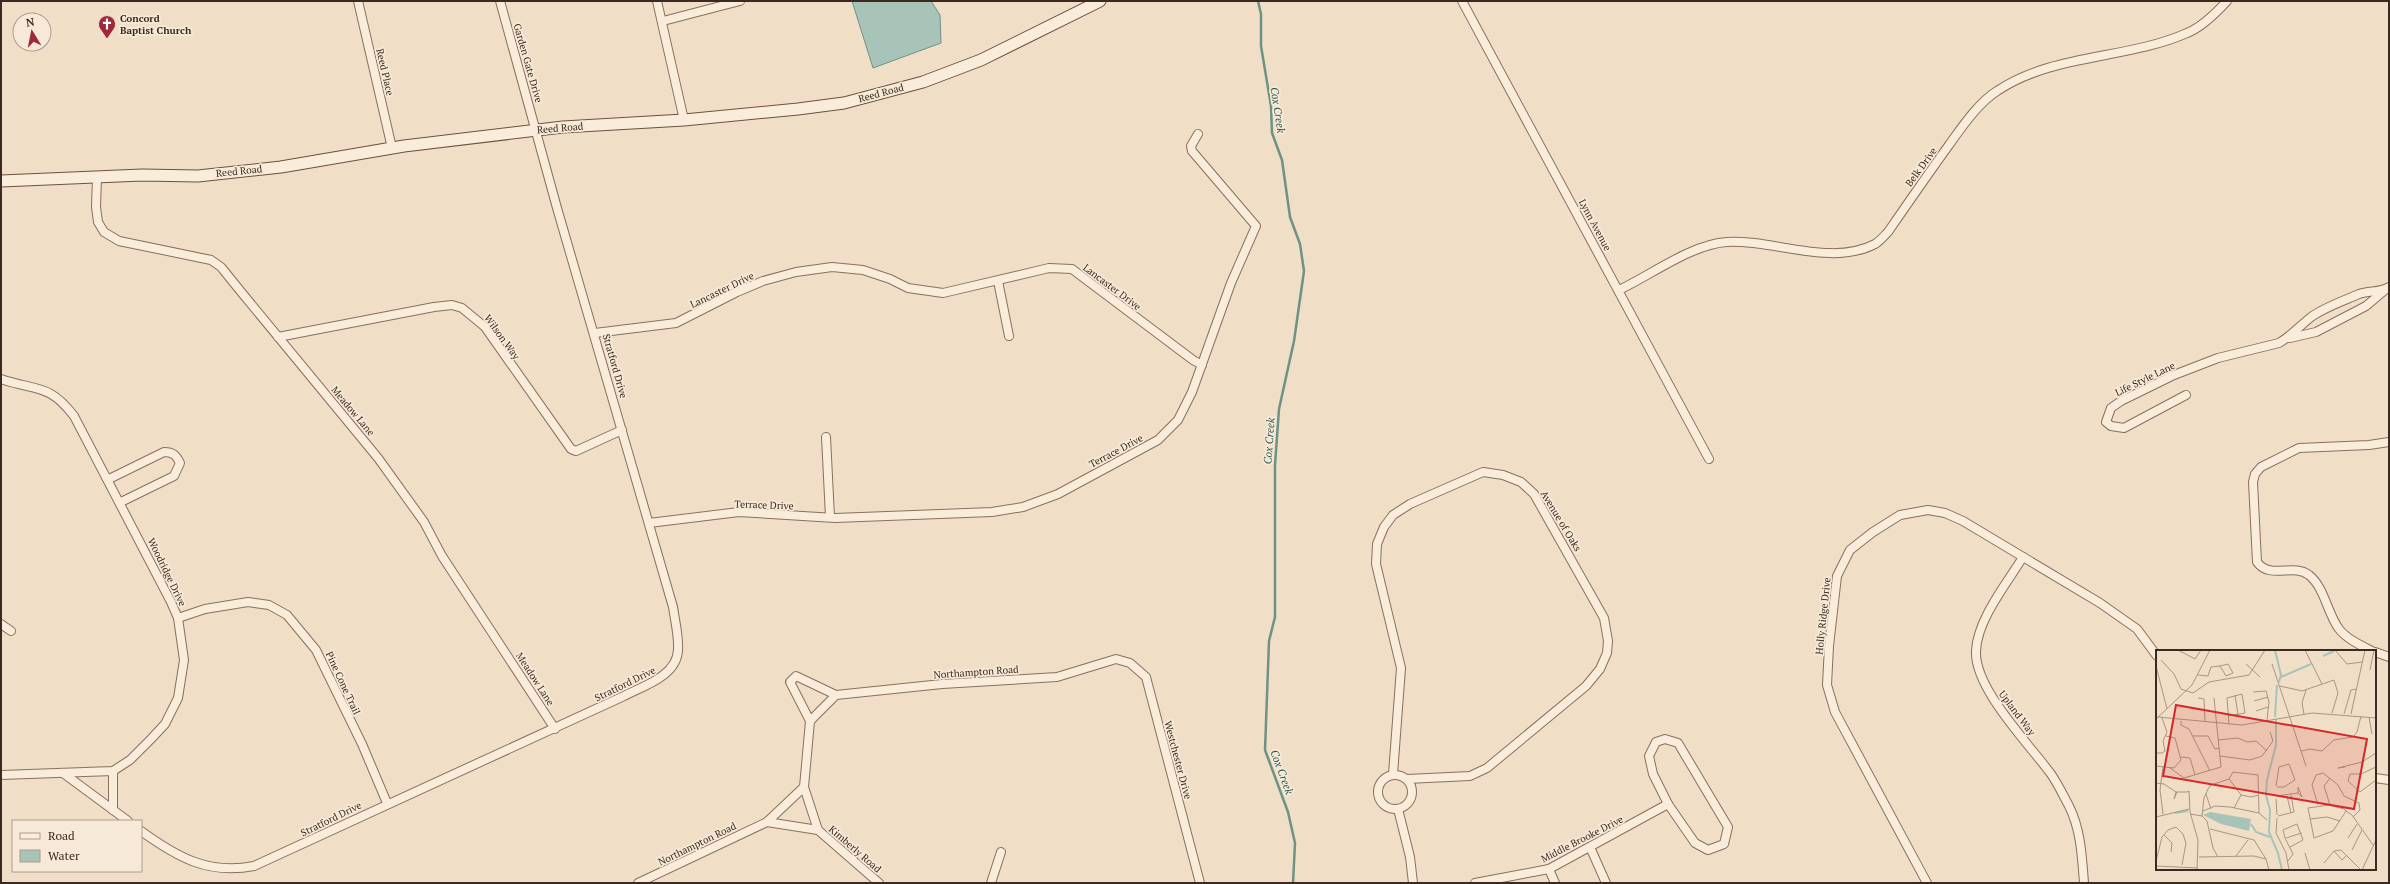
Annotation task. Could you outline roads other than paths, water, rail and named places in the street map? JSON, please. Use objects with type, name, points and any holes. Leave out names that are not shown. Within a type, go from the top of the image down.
[{"type":"street","name":"Reed Place","points":[[358,1],[392,148]]},
{"type":"street","name":"Garden Gate Drive","points":[[500,1],[537,130]]},
{"type":"street","points":[[657,1],[663,20],[684,120]]},
{"type":"street","points":[[663,20],[740,1]]},
{"type":"street","name":"Reed Road","points":[[1,181],[97,177],[198,176],[281,167],[392,148],[537,130],[684,120],[798,110],[844,103],[923,82],[980,60],[1100,1]]},
{"type":"street","name":"Lynn Avenue","points":[[1462,1],[1709,459]]},
{"type":"street","name":"Belk Drive","points":[[1619,290],[1704,246],[1727,242],[1816,252],[1859,250],[1876,244],[1888,232],[1959,132],[1996,91],[2022,77],[2051,67],[2166,41],[2188,33],[2204,22],[2227,1]]},
{"type":"street","name":"Stratford Drive","points":[[142,832],[158,843],[197,863],[216,868],[233,870],[254,866],[387,803],[554,729],[664,675],[673,665],[678,651],[673,607],[595,333],[557,208],[537,130]]},
{"type":"street","name":"Terrace Drive","points":[[649,522],[739,512],[830,517],[992,512],[1023,507],[1044,501],[1158,440],[1178,420],[1192,392],[1232,283],[1256,226],[1192,151],[1191,146],[1198,134]]},
{"type":"street","name":"Meadow Lane","points":[[97,177],[96,206],[98,222],[104,232],[118,241],[198,255],[211,260],[221,267],[378,458],[424,522],[442,556],[554,729]]},
{"type":"street","name":"Lancaster Drive","points":[[595,333],[676,323],[737,292],[763,281],[796,272],[832,267],[863,270],[890,279],[908,288],[927,292],[943,293],[1050,268],[1072,269],[1193,360],[1202,365]]},
{"type":"street","points":[[998,281],[1009,336]]},
{"type":"street","name":"Life Style Lane","points":[[2186,395],[2124,428],[2111,426],[2106,422],[2111,408],[2121,401],[2174,375],[2218,358],[2279,342],[2287,338],[2311,317],[2330,306],[2362,293],[2387,289]]},
{"type":"street","name":"Life Style Lane","points":[[2287,338],[2316,332],[2366,306],[2387,289]]},
{"type":"street","name":"Wilson Way","points":[[278,337],[434,307],[452,305],[462,308],[484,327],[571,449],[576,451],[622,430]]},
{"type":"street","name":"Woodridge Drive","points":[[1,379],[40,388],[62,399],[74,416],[109,479],[178,618],[184,660],[178,698],[165,724],[152,739],[130,760],[113,771]]},
{"type":"street","points":[[826,437],[830,517]]},
{"type":"street","points":[[2370,650],[2349,638],[2339,629],[2316,584],[2309,575],[2298,571],[2268,570],[2257,562],[2255,555],[2253,479],[2260,466],[2294,449],[2389,442]]},
{"type":"street","points":[[109,479],[164,452],[172,452],[177,457],[180,464],[174,476],[121,502]]},
{"type":"street","name":"Avenue of Oaks","points":[[1393,774],[1401,668],[1376,564],[1377,544],[1384,527],[1393,515],[1410,504],[1483,472],[1503,474],[1521,482],[1534,494],[1546,513],[1604,618],[1608,641],[1607,653],[1600,669],[1586,686],[1487,768],[1470,776],[1408,779]]},
{"type":"street","name":"Holly Ridge Drive","points":[[1927,883],[1834,712],[1827,684],[1836,576],[1850,550],[1873,532],[1900,515],[1928,510],[1945,513],[1962,521],[2100,603],[2137,629],[2156,655]]},
{"type":"street","name":"Upland Way","points":[[2023,557],[1982,623],[1976,651],[1977,666],[1986,688],[2052,776],[2069,807],[2080,841],[2084,883]]},
{"type":"street","name":"Pine Cone Trail","points":[[178,618],[205,609],[248,602],[269,605],[287,615],[316,650],[362,744],[387,803]]},
{"type":"street","points":[[1,624],[11,631]]},
{"type":"street","points":[[2376,652],[2389,656]]},
{"type":"street","name":"Northampton Road","points":[[836,695],[942,684],[1057,677],[1116,659]]},
{"type":"street","name":"Westchester Drive","points":[[1116,659],[1130,663],[1146,677],[1200,883]]},
{"type":"street","points":[[804,787],[810,722],[790,682],[796,676],[836,695],[810,722]]},
{"type":"street","points":[[1666,739],[1678,743],[1728,827],[1724,844],[1708,850],[1695,844],[1668,804],[1653,774],[1649,756],[1656,742],[1666,739]]},
{"type":"street","points":[[1,775],[113,771],[113,810]]},
{"type":"street","points":[[63,773],[127,820]]},
{"type":"street","points":[[1393,774],[1408,779],[1411,796],[1408,802],[1398,809],[1385,807],[1378,796],[1381,783],[1393,774]]},
{"type":"street","points":[[2376,778],[2389,780]]},
{"type":"street","name":"Northampton Road","points":[[638,883],[767,822],[804,787]]},
{"type":"street","name":"Kimberly Road","points":[[804,787],[818,830],[879,883]]},
{"type":"street","name":"Middle Brooke Drive","points":[[1475,883],[1549,869],[1590,848],[1668,804]]},
{"type":"street","points":[[1398,809],[1410,857],[1413,883]]},
{"type":"street","name":"Kimberly Road","points":[[767,822],[818,830]]},
{"type":"street","points":[[1590,848],[1606,883]]},
{"type":"street","points":[[991,883],[1001,852]]},
{"type":"street","points":[[1549,869],[1555,883]]},
{"type":"water","points":[[852,1],[931,1],[940,15],[941,43],[873,68]]},
{"type":"waterway","name":"Cox Creek","points":[[1258,1],[1261,14],[1261,46],[1271,106],[1272,133],[1282,160],[1290,217],[1300,244],[1304,271],[1294,341],[1279,409],[1275,465],[1275,617],[1269,641],[1265,750],[1288,812],[1295,843],[1293,883]]},
{"type":"place","name":"Concord Baptist Church","points":[[107,39]]}]
